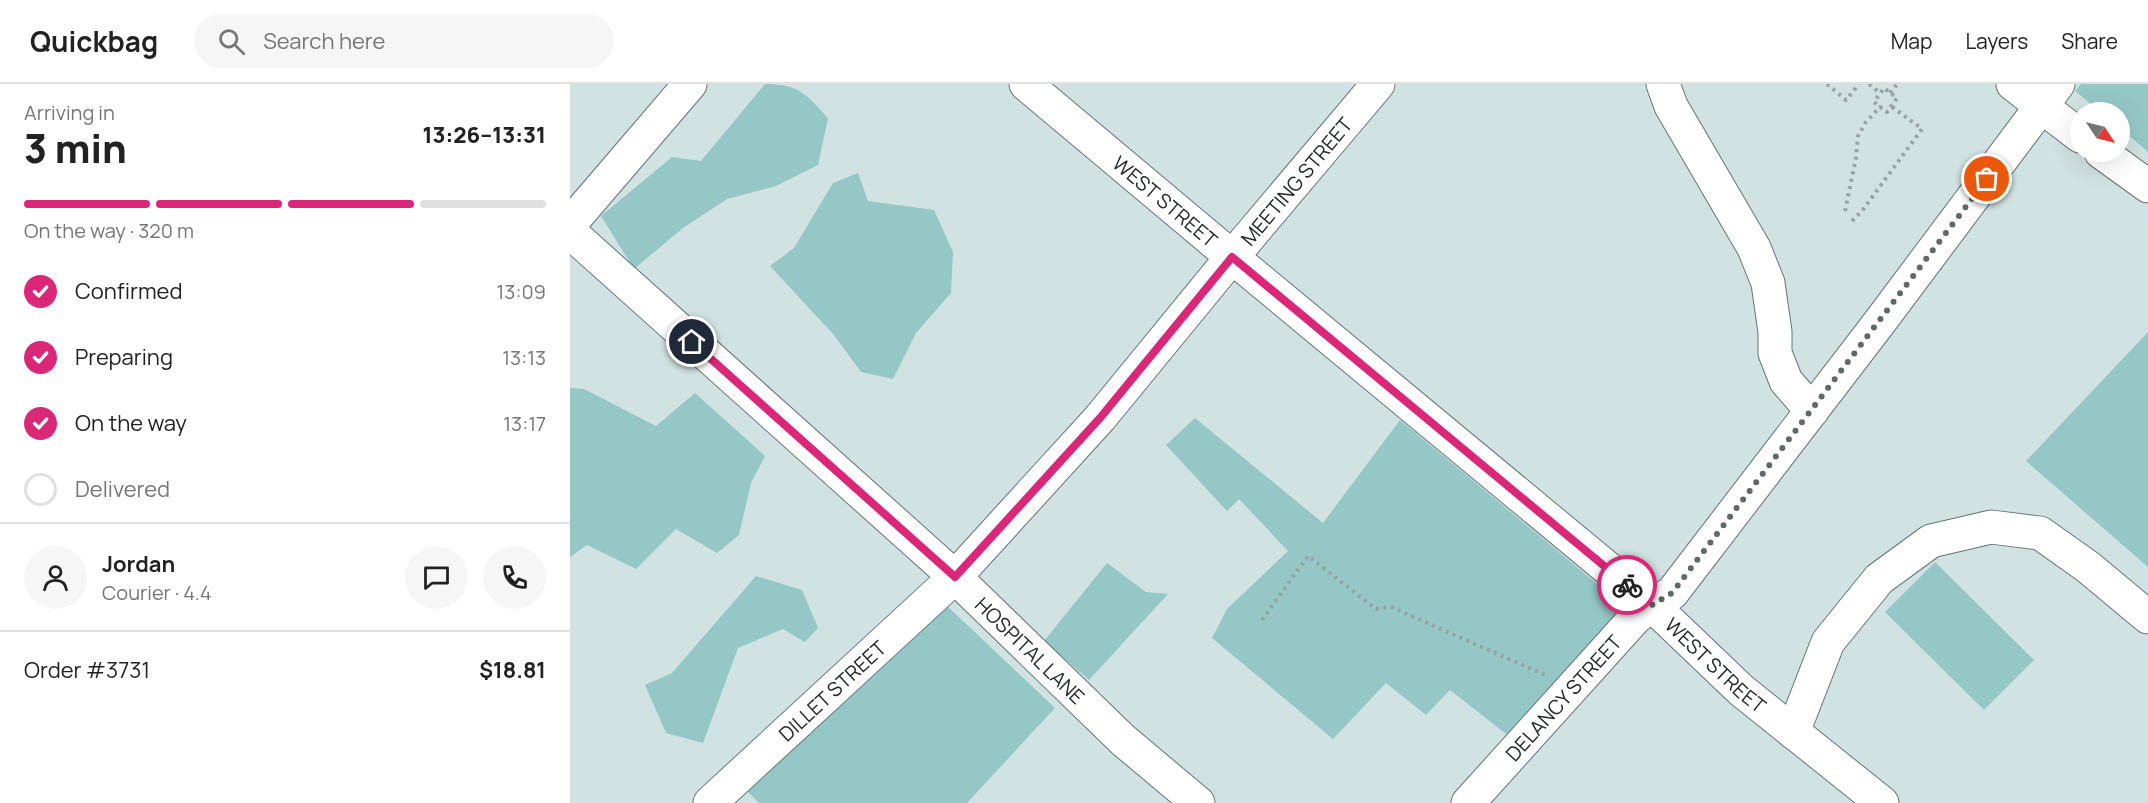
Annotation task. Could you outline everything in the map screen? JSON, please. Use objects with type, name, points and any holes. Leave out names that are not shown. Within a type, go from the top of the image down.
[{"type":"street","points":[[570,224],[690,84]]},
{"type":"street","name":"WEST STREET","points":[[1026,84],[1652,605],[1742,690],[1882,803]]},
{"type":"street","name":"MEETING STREET","points":[[955,577],[1100,418],[1378,84]]},
{"type":"street","points":[[1663,84],[1671,106],[1754,248],[1768,283],[1775,332],[1775,353],[1786,381],[1812,411]]},
{"type":"street","points":[[2013,84],[2049,95],[2070,123]]},
{"type":"street","name":"DELANCY STREET","points":[[1468,803],[1636,617],[1672,593],[2049,95]]},
{"type":"street","points":[[2115,162],[2148,186]]},
{"type":"street","name":"HOSPITAL LANE","points":[[570,232],[955,577],[1123,740],[1198,803]]},
{"type":"street","points":[[1793,732],[1828,642],[1879,579],[1931,541],[1990,526],[2040,533],[2088,567],[2148,617]]},
{"type":"street","name":"DILLET STREET","points":[[710,803],[955,577]]},
{"type":"path","points":[[1827,84],[1845,100],[1859,84]]},
{"type":"path","points":[[1869,84],[1880,93]]},
{"type":"path","points":[[1890,93],[1897,84]]},
{"type":"path","points":[[1884,88],[1890,93],[1898,98],[1887,112],[1874,102],[1884,88]]},
{"type":"path","points":[[1852,221],[1862,211],[1922,129],[1891,106]]},
{"type":"path","points":[[1845,212],[1858,136],[1866,122],[1880,107]]},
{"type":"path","points":[[1262,620],[1308,556],[1376,609],[1391,607],[1573,687]]},
{"type":"shaded area","points":[[765,84],[794,88],[814,103],[828,118],[818,165],[776,186],[727,199],[683,228],[634,269],[601,216],[672,157],[701,161]]},
{"type":"shaded area","points":[[2081,84],[2148,84],[2148,152],[2130,137],[2130,102],[2089,102],[2075,91]]},
{"type":"shaded area","points":[[858,173],[868,201],[934,210],[953,252],[951,293],[916,333],[893,379],[861,372],[834,335],[770,266],[794,248],[833,183]]},
{"type":"shaded area","points":[[2148,332],[2148,567],[2026,461]]},
{"type":"shaded area","points":[[570,388],[584,389],[656,426],[695,393],[765,456],[751,483],[739,535],[717,553],[676,529],[636,569],[587,545],[570,557]]},
{"type":"shaded area","points":[[1195,418],[1323,523],[1400,420],[1631,612],[1515,741],[1450,690],[1426,715],[1386,683],[1333,739],[1212,638],[1227,609],[1288,551],[1239,499],[1227,511],[1166,445]]},
{"type":"shaded area","points":[[1935,562],[2034,660],[1984,710],[1885,612]]},
{"type":"shaded area","points":[[1107,563],[1146,592],[1168,594],[1089,680],[1044,641]]},
{"type":"shaded area","points":[[756,576],[802,590],[818,628],[805,642],[783,629],[738,648],[703,743],[666,733],[645,685],[672,673]]},
{"type":"shaded area","points":[[944,603],[1055,708],[967,803],[759,803],[745,789]]},
{"type":"way so far","points":[[1627,585],[1652,605],[1672,593],[1987,179]]},
{"type":"route","points":[[692,342],[955,577],[1100,418],[1232,257],[1627,585]]}]
